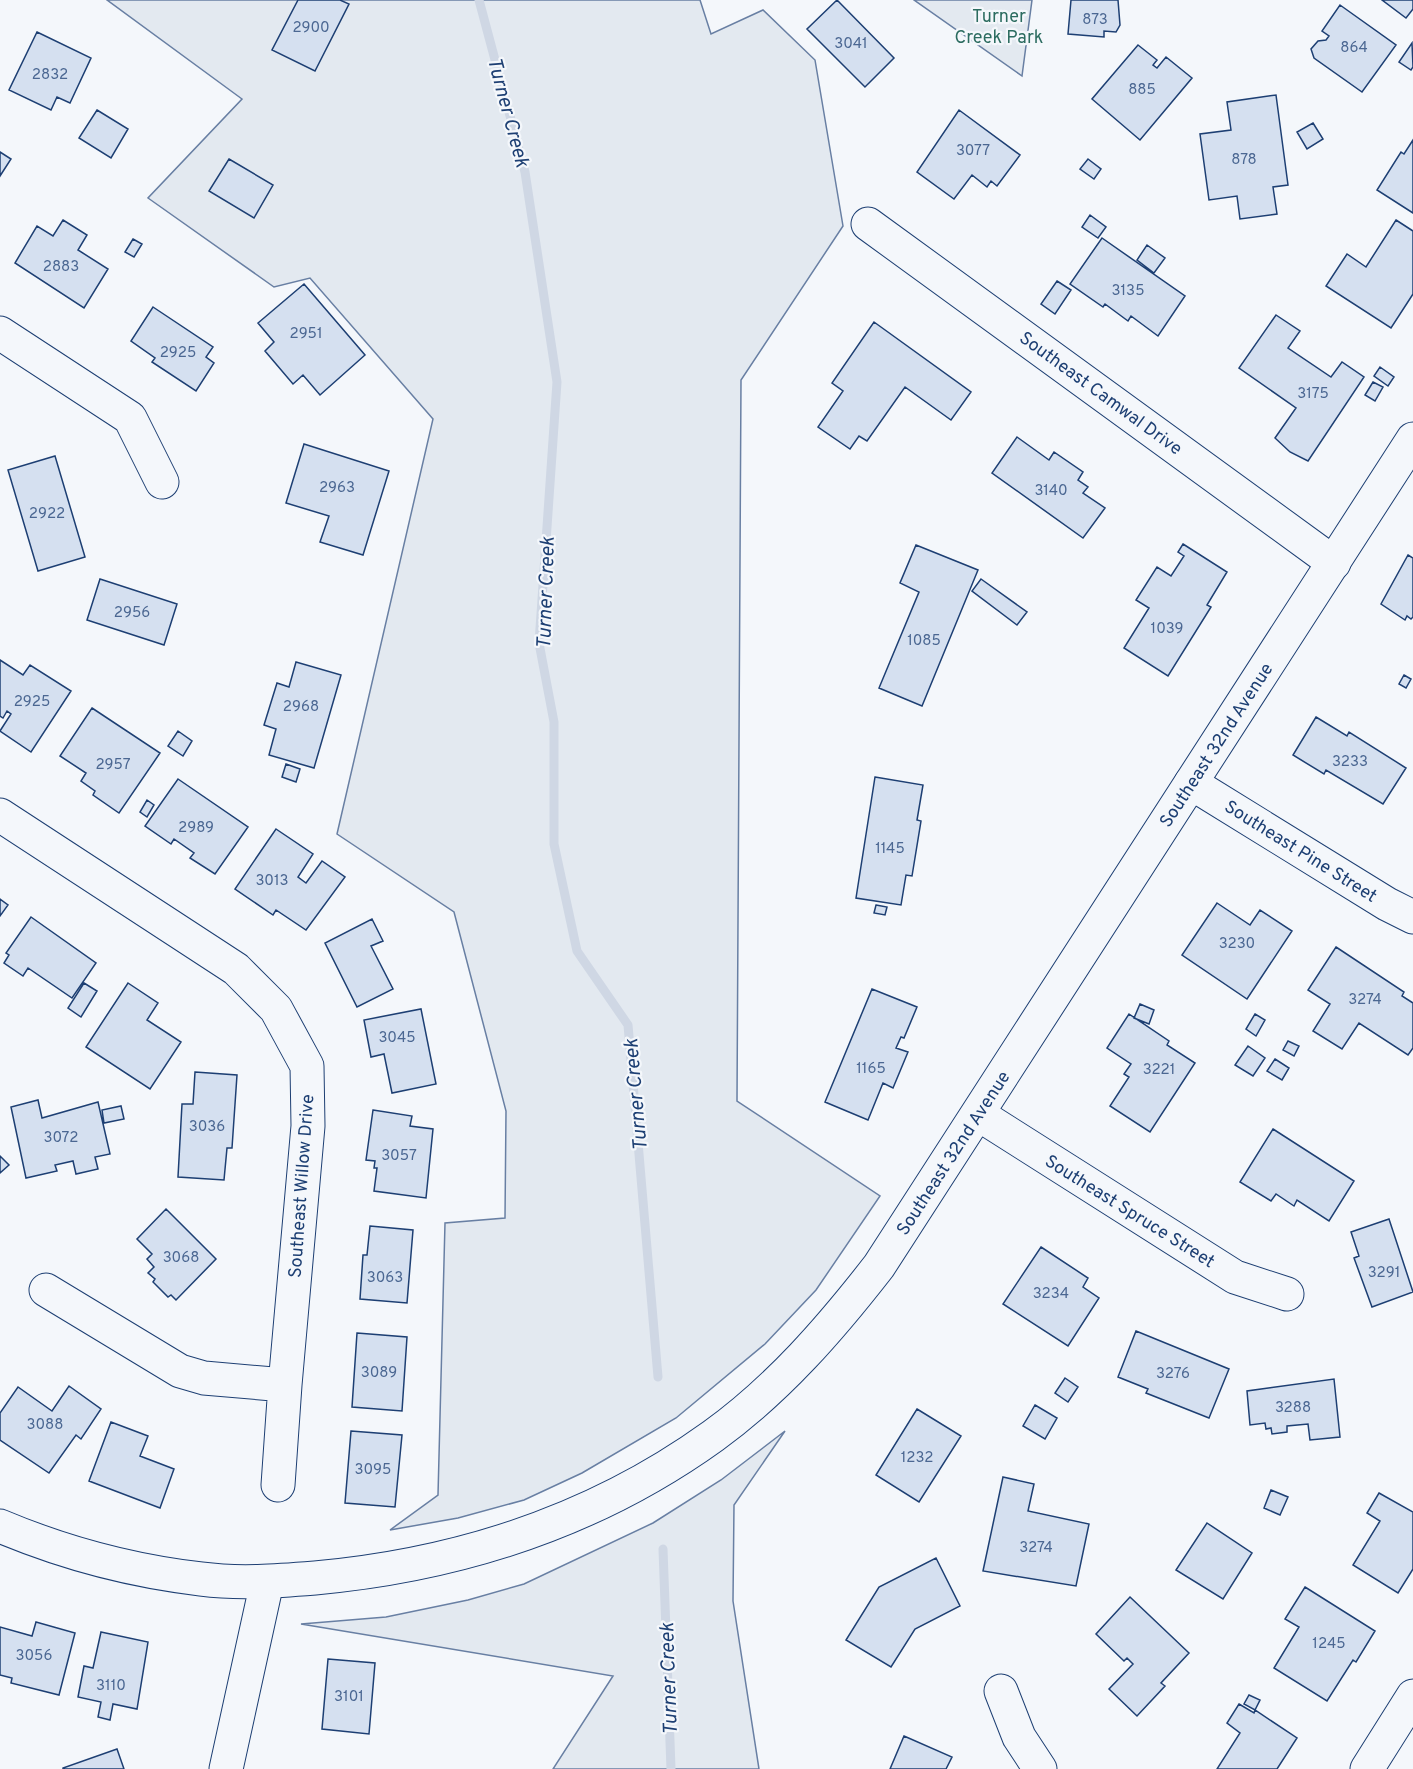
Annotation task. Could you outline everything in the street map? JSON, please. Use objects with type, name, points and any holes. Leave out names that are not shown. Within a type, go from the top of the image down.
[{"type":"street","name":"Southeast Camwal Drive","points":[[868,224],[1334,562]]},
{"type":"street","points":[[0,333],[130,418],[162,482]]},
{"type":"street","name":"Southeast 32nd Avenue","points":[[0,1526],[80,1555],[203,1580],[267,1582],[399,1568],[475,1551],[559,1522],[598,1505],[713,1436],[778,1381],[838,1318],[897,1239],[1413,439]]},
{"type":"street","name":"Southeast Pine Street","points":[[1191,783],[1387,904],[1413,917]]},
{"type":"street","name":"Southeast Willow Drive","points":[[0,815],[236,969],[276,1009],[307,1066],[308,1126],[278,1485]]},
{"type":"street","name":"Southeast Spruce Street","points":[[978,1114],[1235,1277],[1287,1294]]},
{"type":"street","points":[[46,1290],[180,1371],[204,1378],[285,1385]]},
{"type":"street","points":[[226,1769],[260,1623],[267,1582]]},
{"type":"street","points":[[1001,1690],[1019,1737],[1040,1769]]},
{"type":"street","points":[[1367,1769],[1413,1696]]},
{"type":"green space","points":[[107,0],[700,0],[711,34],[763,10],[815,60],[843,226],[741,380],[737,1101],[880,1196],[816,1290],[765,1344],[676,1418],[582,1473],[524,1500],[458,1518],[390,1530],[438,1495],[445,1223],[505,1218],[506,1111],[454,912],[337,834],[433,419],[310,278],[274,287],[148,198],[242,99]]},
{"type":"green space","name":"Turner Creek Park","points":[[914,0],[1032,0],[1022,76]]},
{"type":"green space","points":[[785,1431],[734,1505],[733,1601],[759,1769],[553,1769],[613,1676],[301,1624],[386,1617],[468,1600],[524,1584],[653,1523],[721,1480]]},
{"type":"building","points":[[298,0],[340,0],[349,4],[315,71],[272,50]]},
{"type":"building","points":[[837,0],[894,58],[865,87],[807,29]]},
{"type":"building","points":[[1071,0],[1118,0],[1120,25],[1116,32],[1104,31],[1104,37],[1068,34]]},
{"type":"building","points":[[1382,0],[1413,0],[1413,9],[1406,18]]},
{"type":"building","points":[[1340,5],[1396,45],[1362,92],[1314,58],[1311,49],[1318,41],[1326,40],[1329,36],[1322,31]]},
{"type":"building","points":[[37,32],[91,58],[70,103],[57,97],[51,110],[9,90]]},
{"type":"building","points":[[1412,43],[1413,67],[1411,70],[1399,62]]},
{"type":"building","points":[[1138,45],[1157,60],[1153,65],[1157,68],[1166,57],[1192,78],[1140,140],[1092,99]]},
{"type":"building","points":[[1276,95],[1288,185],[1273,187],[1277,214],[1240,219],[1237,196],[1209,200],[1200,134],[1231,130],[1227,102]]},
{"type":"building","points":[[97,110],[128,129],[111,158],[79,138]]},
{"type":"building","points":[[959,110],[1020,155],[997,186],[991,181],[987,187],[972,175],[954,199],[917,172]]},
{"type":"building","points":[[1313,123],[1323,139],[1307,149],[1297,132]]},
{"type":"building","points":[[1413,140],[1413,213],[1377,190],[1401,152],[1404,154]]},
{"type":"building","points":[[0,152],[11,159],[0,176]]},
{"type":"building","points":[[229,159],[273,185],[254,218],[209,191]]},
{"type":"building","points":[[1088,159],[1101,169],[1094,179],[1080,169]]},
{"type":"building","points":[[1090,215],[1106,227],[1098,238],[1082,227]]},
{"type":"building","points":[[63,220],[87,235],[78,250],[108,269],[84,308],[15,263],[37,226],[53,236]]},
{"type":"building","points":[[1396,220],[1413,231],[1413,294],[1391,328],[1326,286],[1347,254],[1366,267]]},
{"type":"building","points":[[1102,238],[1185,296],[1158,336],[1131,316],[1128,321],[1105,304],[1103,307],[1070,284]]},
{"type":"building","points":[[133,239],[142,244],[134,257],[125,252]]},
{"type":"building","points":[[1147,245],[1165,258],[1154,273],[1137,260]]},
{"type":"building","points":[[1057,281],[1071,290],[1055,314],[1041,304]]},
{"type":"building","points":[[304,284],[365,355],[320,395],[303,375],[293,384],[265,351],[274,342],[258,323]]},
{"type":"building","points":[[153,307],[213,347],[206,357],[214,363],[196,391],[152,362],[155,358],[131,341]]},
{"type":"building","points":[[1276,315],[1300,331],[1288,348],[1331,377],[1342,362],[1364,377],[1308,461],[1290,452],[1275,438],[1296,408],[1239,368]]},
{"type":"building","points":[[874,322],[971,392],[951,420],[905,387],[867,441],[859,436],[850,449],[818,427],[843,391],[832,383]]},
{"type":"building","points":[[1380,367],[1394,377],[1388,386],[1374,376]]},
{"type":"building","points":[[1373,382],[1383,387],[1375,401],[1365,395]]},
{"type":"building","points":[[1017,437],[1049,460],[1054,452],[1083,472],[1078,480],[1088,487],[1083,493],[1105,508],[1083,538],[992,473]]},
{"type":"building","points":[[304,444],[389,471],[363,555],[320,542],[329,516],[286,503]]},
{"type":"building","points":[[55,456],[85,557],[38,571],[8,470]]},
{"type":"building","points":[[1183,544],[1227,572],[1207,605],[1211,607],[1168,676],[1124,648],[1149,608],[1136,600],[1157,567],[1171,576],[1184,556],[1178,552]]},
{"type":"building","points":[[916,545],[978,570],[922,706],[879,688],[919,592],[900,583]]},
{"type":"building","points":[[1408,555],[1413,558],[1413,617],[1411,619],[1407,616],[1405,620],[1381,604]]},
{"type":"building","points":[[100,579],[177,604],[164,645],[87,620]]},
{"type":"building","points":[[981,579],[1027,612],[1017,625],[972,591]]},
{"type":"building","points":[[0,660],[23,675],[30,665],[71,691],[31,752],[0,731],[11,714],[7,711],[3,718],[0,716]]},
{"type":"building","points":[[296,662],[341,675],[314,768],[269,755],[276,729],[264,725],[277,683],[289,687]]},
{"type":"building","points":[[1404,675],[1411,679],[1406,688],[1399,684]]},
{"type":"building","points":[[92,708],[160,753],[119,813],[93,795],[95,791],[81,781],[86,773],[60,756]]},
{"type":"building","points":[[1316,717],[1347,736],[1349,732],[1406,768],[1383,804],[1326,770],[1324,774],[1293,755]]},
{"type":"building","points":[[178,731],[192,741],[183,756],[168,746]]},
{"type":"building","points":[[286,764],[300,769],[296,782],[282,777]]},
{"type":"building","points":[[875,777],[923,785],[917,820],[921,821],[912,876],[906,875],[901,905],[856,898]]},
{"type":"building","points":[[178,779],[248,827],[215,874],[190,858],[194,853],[174,839],[171,844],[145,826]]},
{"type":"building","points":[[147,800],[154,805],[147,817],[140,812]]},
{"type":"building","points":[[276,829],[313,854],[298,877],[306,883],[322,861],[345,877],[306,930],[276,910],[273,915],[235,889]]},
{"type":"building","points":[[0,899],[8,905],[0,916]]},
{"type":"building","points":[[1217,903],[1250,925],[1260,910],[1292,931],[1247,999],[1182,955]]},
{"type":"building","points":[[876,905],[887,907],[885,915],[874,913]]},
{"type":"building","points":[[31,917],[96,963],[72,998],[28,968],[23,976],[4,963],[9,955],[6,953]]},
{"type":"building","points":[[372,919],[383,941],[371,946],[393,989],[357,1007],[325,943]]},
{"type":"building","points":[[1336,947],[1404,992],[1402,996],[1413,1003],[1413,1048],[1408,1055],[1359,1023],[1342,1049],[1313,1031],[1330,1004],[1308,990]]},
{"type":"building","points":[[84,983],[97,991],[81,1017],[68,1008]]},
{"type":"building","points":[[128,983],[158,1003],[147,1020],[181,1042],[150,1089],[86,1047]]},
{"type":"building","points":[[872,989],[917,1007],[904,1038],[901,1037],[896,1048],[908,1052],[893,1088],[883,1083],[868,1120],[825,1102]]},
{"type":"building","points":[[1140,1004],[1154,1010],[1149,1024],[1134,1018]]},
{"type":"building","points":[[421,1009],[436,1084],[392,1093],[384,1054],[371,1057],[364,1020]]},
{"type":"building","points":[[1129,1014],[1169,1041],[1167,1045],[1195,1063],[1150,1132],[1110,1106],[1129,1077],[1124,1074],[1131,1064],[1107,1048]]},
{"type":"building","points":[[1255,1014],[1265,1020],[1256,1036],[1246,1029]]},
{"type":"building","points":[[1288,1041],[1299,1046],[1294,1056],[1283,1050]]},
{"type":"building","points":[[1248,1046],[1265,1058],[1253,1076],[1235,1065]]},
{"type":"building","points":[[1275,1059],[1289,1068],[1282,1080],[1267,1071]]},
{"type":"building","points":[[195,1072],[237,1075],[232,1148],[227,1148],[224,1180],[178,1177],[182,1104],[193,1104]]},
{"type":"building","points":[[38,1100],[42,1118],[98,1102],[110,1154],[95,1157],[98,1169],[76,1174],[73,1161],[55,1165],[57,1171],[26,1178],[11,1107]]},
{"type":"building","points":[[121,1106],[124,1119],[104,1123],[102,1110]]},
{"type":"building","points":[[373,1110],[412,1116],[410,1126],[433,1129],[426,1198],[374,1191],[377,1168],[374,1168],[375,1161],[366,1160]]},
{"type":"building","points":[[1273,1129],[1354,1181],[1329,1221],[1297,1200],[1294,1206],[1276,1194],[1271,1201],[1240,1182]]},
{"type":"building","points":[[0,1156],[9,1165],[0,1173]]},
{"type":"building","points":[[166,1209],[216,1259],[176,1300],[171,1295],[168,1297],[153,1282],[155,1279],[148,1273],[154,1267],[147,1259],[152,1254],[137,1239]]},
{"type":"building","points":[[1389,1219],[1413,1292],[1372,1307],[1354,1258],[1359,1256],[1351,1232]]},
{"type":"building","points":[[370,1226],[413,1230],[407,1303],[360,1299],[363,1255],[367,1255]]},
{"type":"building","points":[[1041,1247],[1088,1278],[1083,1287],[1099,1298],[1068,1346],[1003,1304]]},
{"type":"building","points":[[1136,1331],[1229,1369],[1209,1418],[1146,1393],[1148,1389],[1118,1377]]},
{"type":"building","points":[[357,1333],[407,1337],[402,1411],[352,1407]]},
{"type":"building","points":[[1065,1378],[1078,1387],[1068,1402],[1055,1393]]},
{"type":"building","points":[[1334,1379],[1340,1437],[1310,1440],[1308,1424],[1287,1426],[1287,1432],[1272,1434],[1271,1428],[1266,1429],[1265,1423],[1250,1425],[1247,1391]]},
{"type":"building","points":[[69,1386],[101,1409],[81,1439],[76,1435],[49,1473],[0,1440],[0,1413],[18,1387],[52,1411]]},
{"type":"building","points":[[1035,1405],[1057,1418],[1045,1439],[1023,1426]]},
{"type":"building","points":[[917,1409],[961,1436],[919,1502],[876,1475]]},
{"type":"building","points":[[111,1422],[148,1436],[140,1456],[174,1469],[160,1508],[89,1481]]},
{"type":"building","points":[[351,1431],[402,1435],[395,1507],[345,1503]]},
{"type":"building","points":[[1003,1477],[1034,1484],[1028,1511],[1089,1524],[1076,1586],[983,1571]]},
{"type":"building","points":[[1271,1490],[1288,1497],[1280,1515],[1264,1508]]},
{"type":"building","points":[[1379,1493],[1413,1512],[1413,1569],[1398,1593],[1353,1565],[1380,1521],[1367,1513]]},
{"type":"building","points":[[1207,1523],[1252,1553],[1223,1599],[1176,1570]]},
{"type":"building","points":[[936,1558],[960,1606],[915,1629],[891,1667],[846,1640],[879,1587]]},
{"type":"building","points":[[1305,1587],[1375,1631],[1356,1662],[1353,1660],[1327,1701],[1274,1668],[1299,1627],[1285,1619]]},
{"type":"building","points":[[1130,1597],[1189,1653],[1161,1683],[1165,1686],[1137,1716],[1109,1689],[1133,1664],[1127,1658],[1124,1661],[1096,1634]]},
{"type":"building","points":[[36,1622],[75,1633],[59,1695],[11,1683],[12,1678],[0,1675],[0,1627],[32,1636]]},
{"type":"building","points":[[101,1632],[148,1642],[137,1709],[113,1704],[110,1720],[98,1717],[101,1702],[78,1697],[84,1666],[93,1668]]},
{"type":"building","points":[[328,1659],[375,1663],[369,1734],[322,1729]]},
{"type":"building","points":[[1249,1695],[1260,1700],[1255,1710],[1244,1704]]},
{"type":"building","points":[[1239,1704],[1254,1713],[1255,1710],[1297,1738],[1277,1769],[1217,1769],[1240,1733],[1227,1723]]},
{"type":"building","points":[[904,1736],[952,1757],[946,1769],[890,1769]]},
{"type":"building","points":[[117,1749],[124,1769],[63,1769],[63,1768]]},
{"type":"waterway","name":"Turner Creek","points":[[479,0],[525,172],[557,382],[539,643],[554,722],[554,844],[577,951],[628,1025],[658,1377]]},
{"type":"waterway","name":"Turner Creek","points":[[663,1549],[671,1769]]}]
